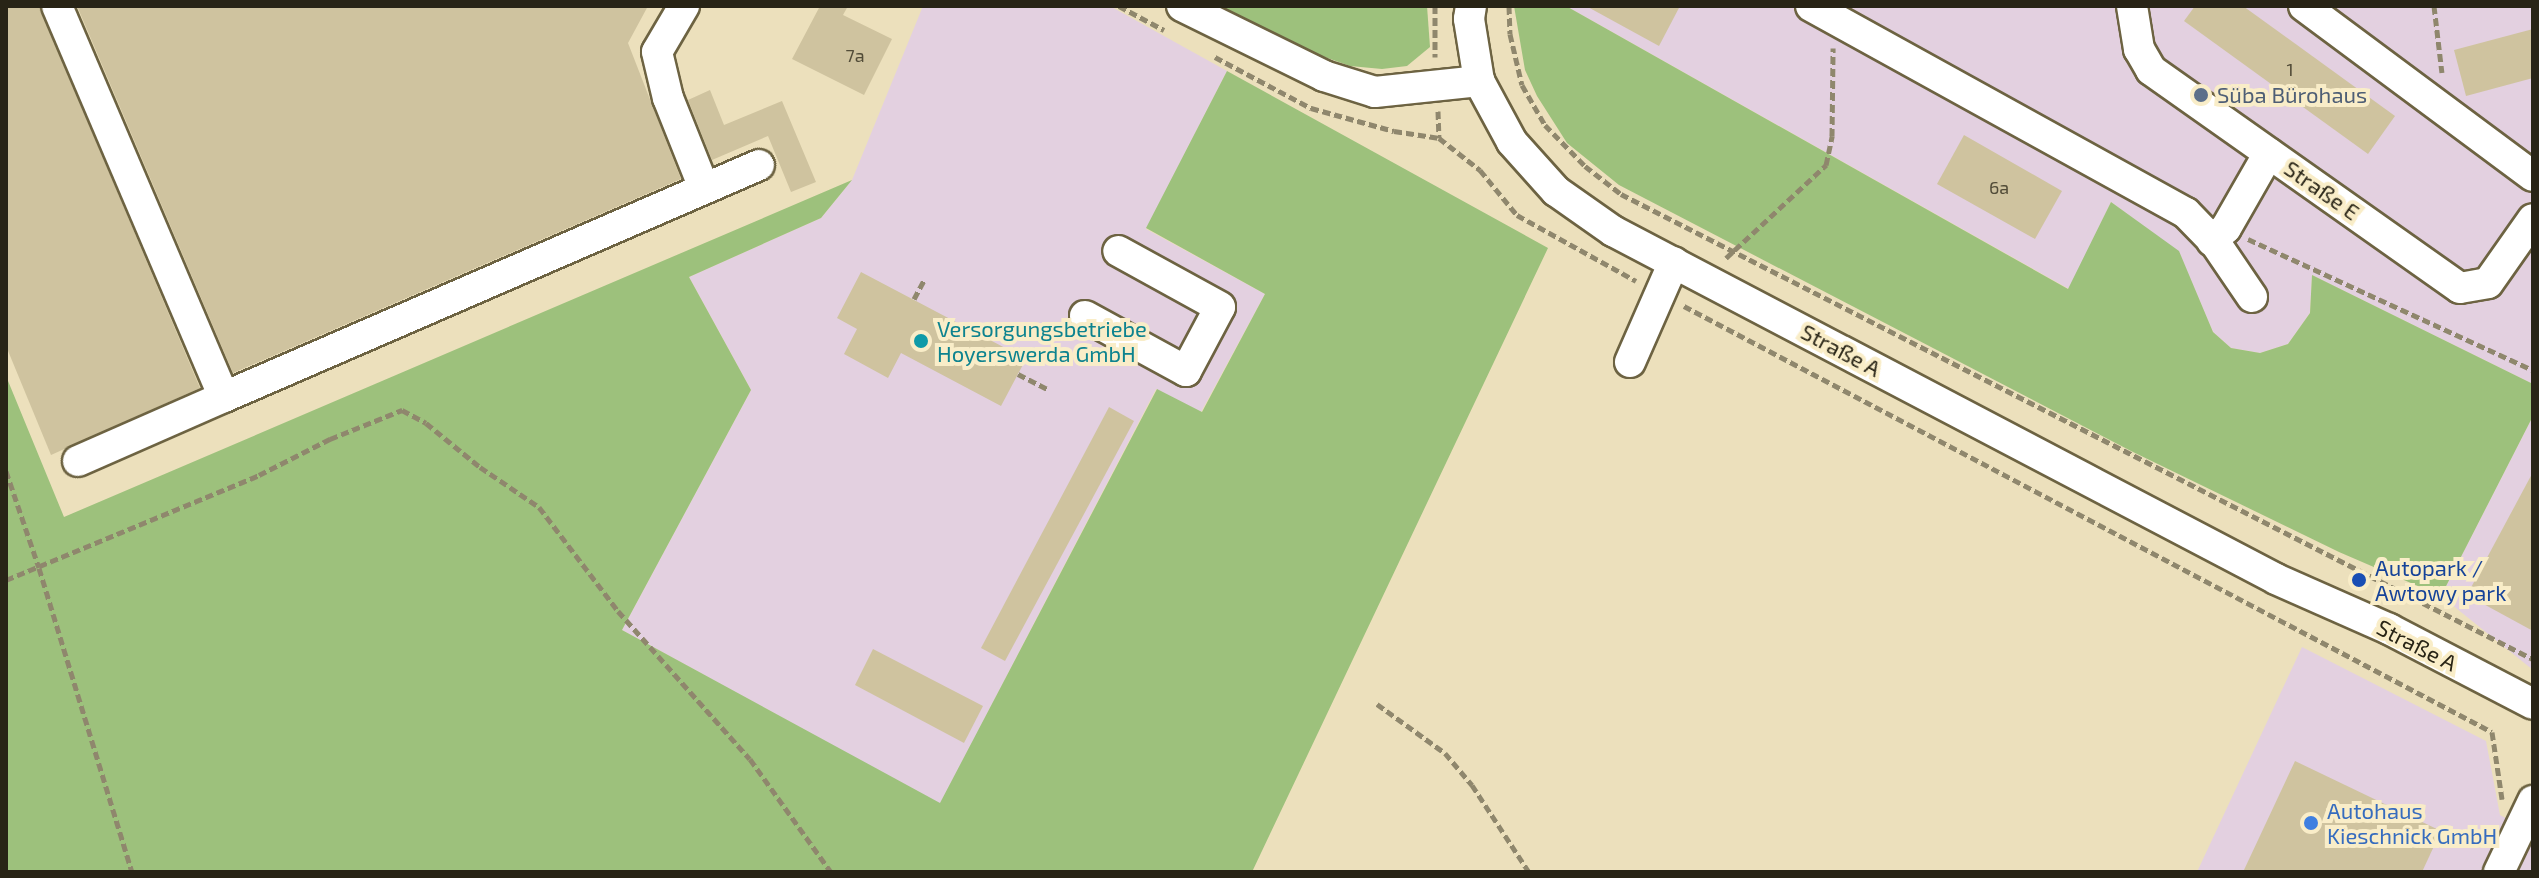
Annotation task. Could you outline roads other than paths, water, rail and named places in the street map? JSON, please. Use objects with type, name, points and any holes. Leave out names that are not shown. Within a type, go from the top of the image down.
[{"type":"street","points":[[57,6],[224,397]]},
{"type":"street","points":[[684,6],[657,52],[668,98],[704,188]]},
{"type":"street","points":[[1182,6],[1324,76],[1375,92],[1479,81],[1469,19],[1471,6]]},
{"type":"street","name":"Straße E","points":[[2132,6],[2139,49],[2151,70],[2460,288],[2488,283],[2533,219]]},
{"type":"street","points":[[2304,6],[2533,176]]},
{"type":"street","points":[[1823,13],[2219,234],[2252,297]]},
{"type":"street","name":"Straße A","points":[[1479,81],[1512,142],[1556,191],[1613,231],[2276,579],[2389,629],[2533,704]]},
{"type":"street","points":[[2219,234],[2269,153]]},
{"type":"street","points":[[78,461],[759,165]]},
{"type":"street","points":[[1085,316],[1186,371],[1220,307],[1118,251]]},
{"type":"street","points":[[1630,362],[1674,262]]},
{"type":"street","points":[[2499,872],[2530,806]]},
{"type":"place","name":"Süba Bürohaus","points":[[2201,95]]},
{"type":"place","name":"Versorgungsbetriebe Hoyerswerda GmbH","points":[[921,341]]},
{"type":"place","name":"Autopark / Awtowy park","points":[[2359,580]]},
{"type":"place","name":"Autohaus Kieschnick GmbH","points":[[2311,823]]}]
